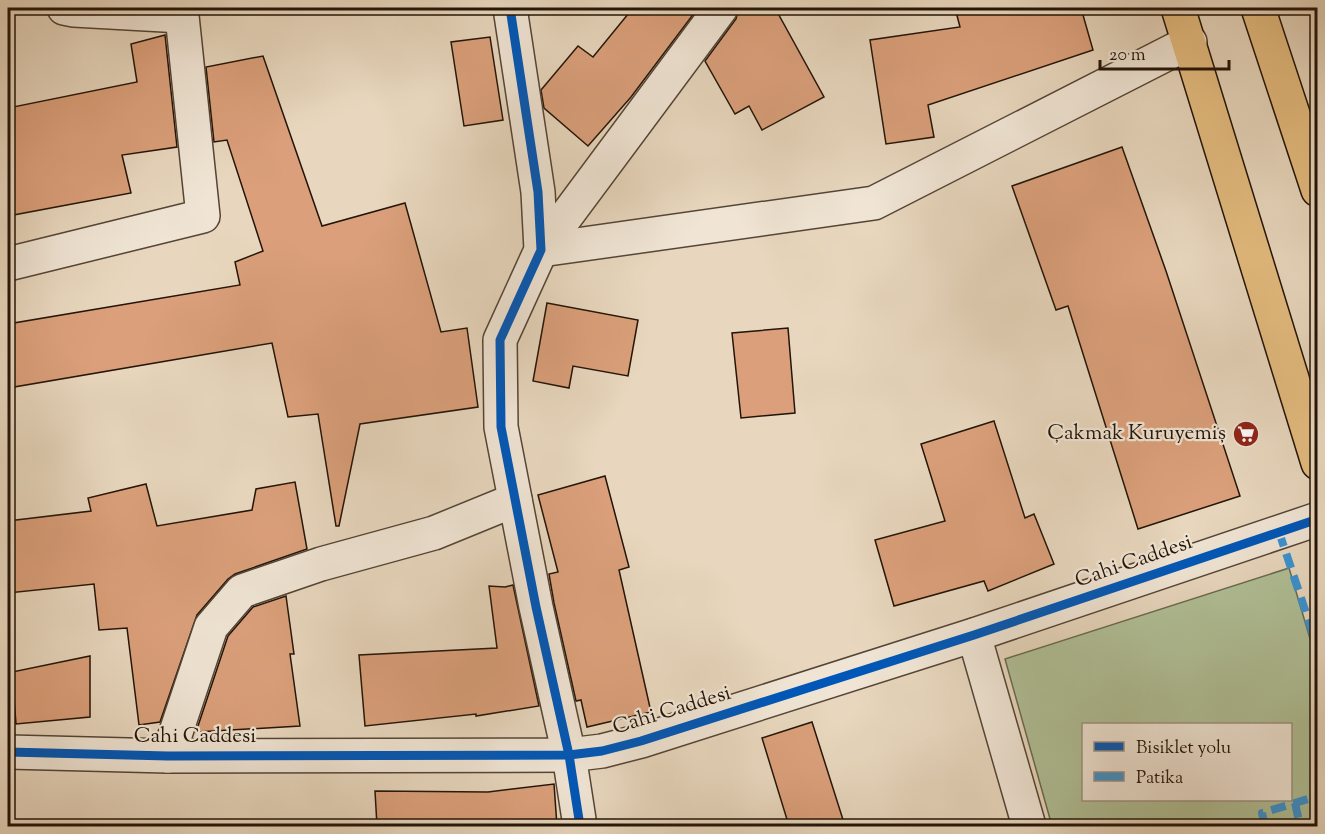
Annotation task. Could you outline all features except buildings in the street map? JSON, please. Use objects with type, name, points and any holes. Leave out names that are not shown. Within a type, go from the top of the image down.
[{"type":"main road","points":[[1178,8],[1317,463]]},
{"type":"main road","points":[[1257,8],[1317,190]]},
{"type":"street","points":[[8,264],[203,216],[182,16],[64,8]]},
{"type":"street","points":[[510,8],[538,192],[541,250]]},
{"type":"street","points":[[580,826],[569,755],[536,607],[501,427],[500,340],[541,250],[721,8]]},
{"type":"street","points":[[541,250],[874,203],[1190,42]]},
{"type":"street","points":[[168,756],[211,627],[242,591],[321,564],[434,533],[515,500]]},
{"type":"street","name":"Cahi Caddesi","points":[[8,752],[168,756],[569,755],[602,751],[641,741],[974,635],[1317,519]]},
{"type":"street","points":[[974,635],[1029,826]]},
{"type":"green space","points":[[1289,568],[1317,662],[1317,826],[1052,826],[1005,659]]},
{"type":"marked path","points":[[1279,532],[1318,649]]},
{"type":"marked path","points":[[1265,826],[1262,813],[1318,796]]},
{"type":"marked path","points":[[1295,803],[1300,826]]},
{"type":"cycle path","points":[[510,8],[538,192],[541,250],[500,340],[501,427],[536,607],[569,755],[580,826]]},
{"type":"cycle path","points":[[8,752],[168,756],[569,755],[602,751],[641,741],[974,635],[1318,519]]},
{"type":"place","name":"Çakmak Kuruyemiş","points":[[1246,434]]}]
